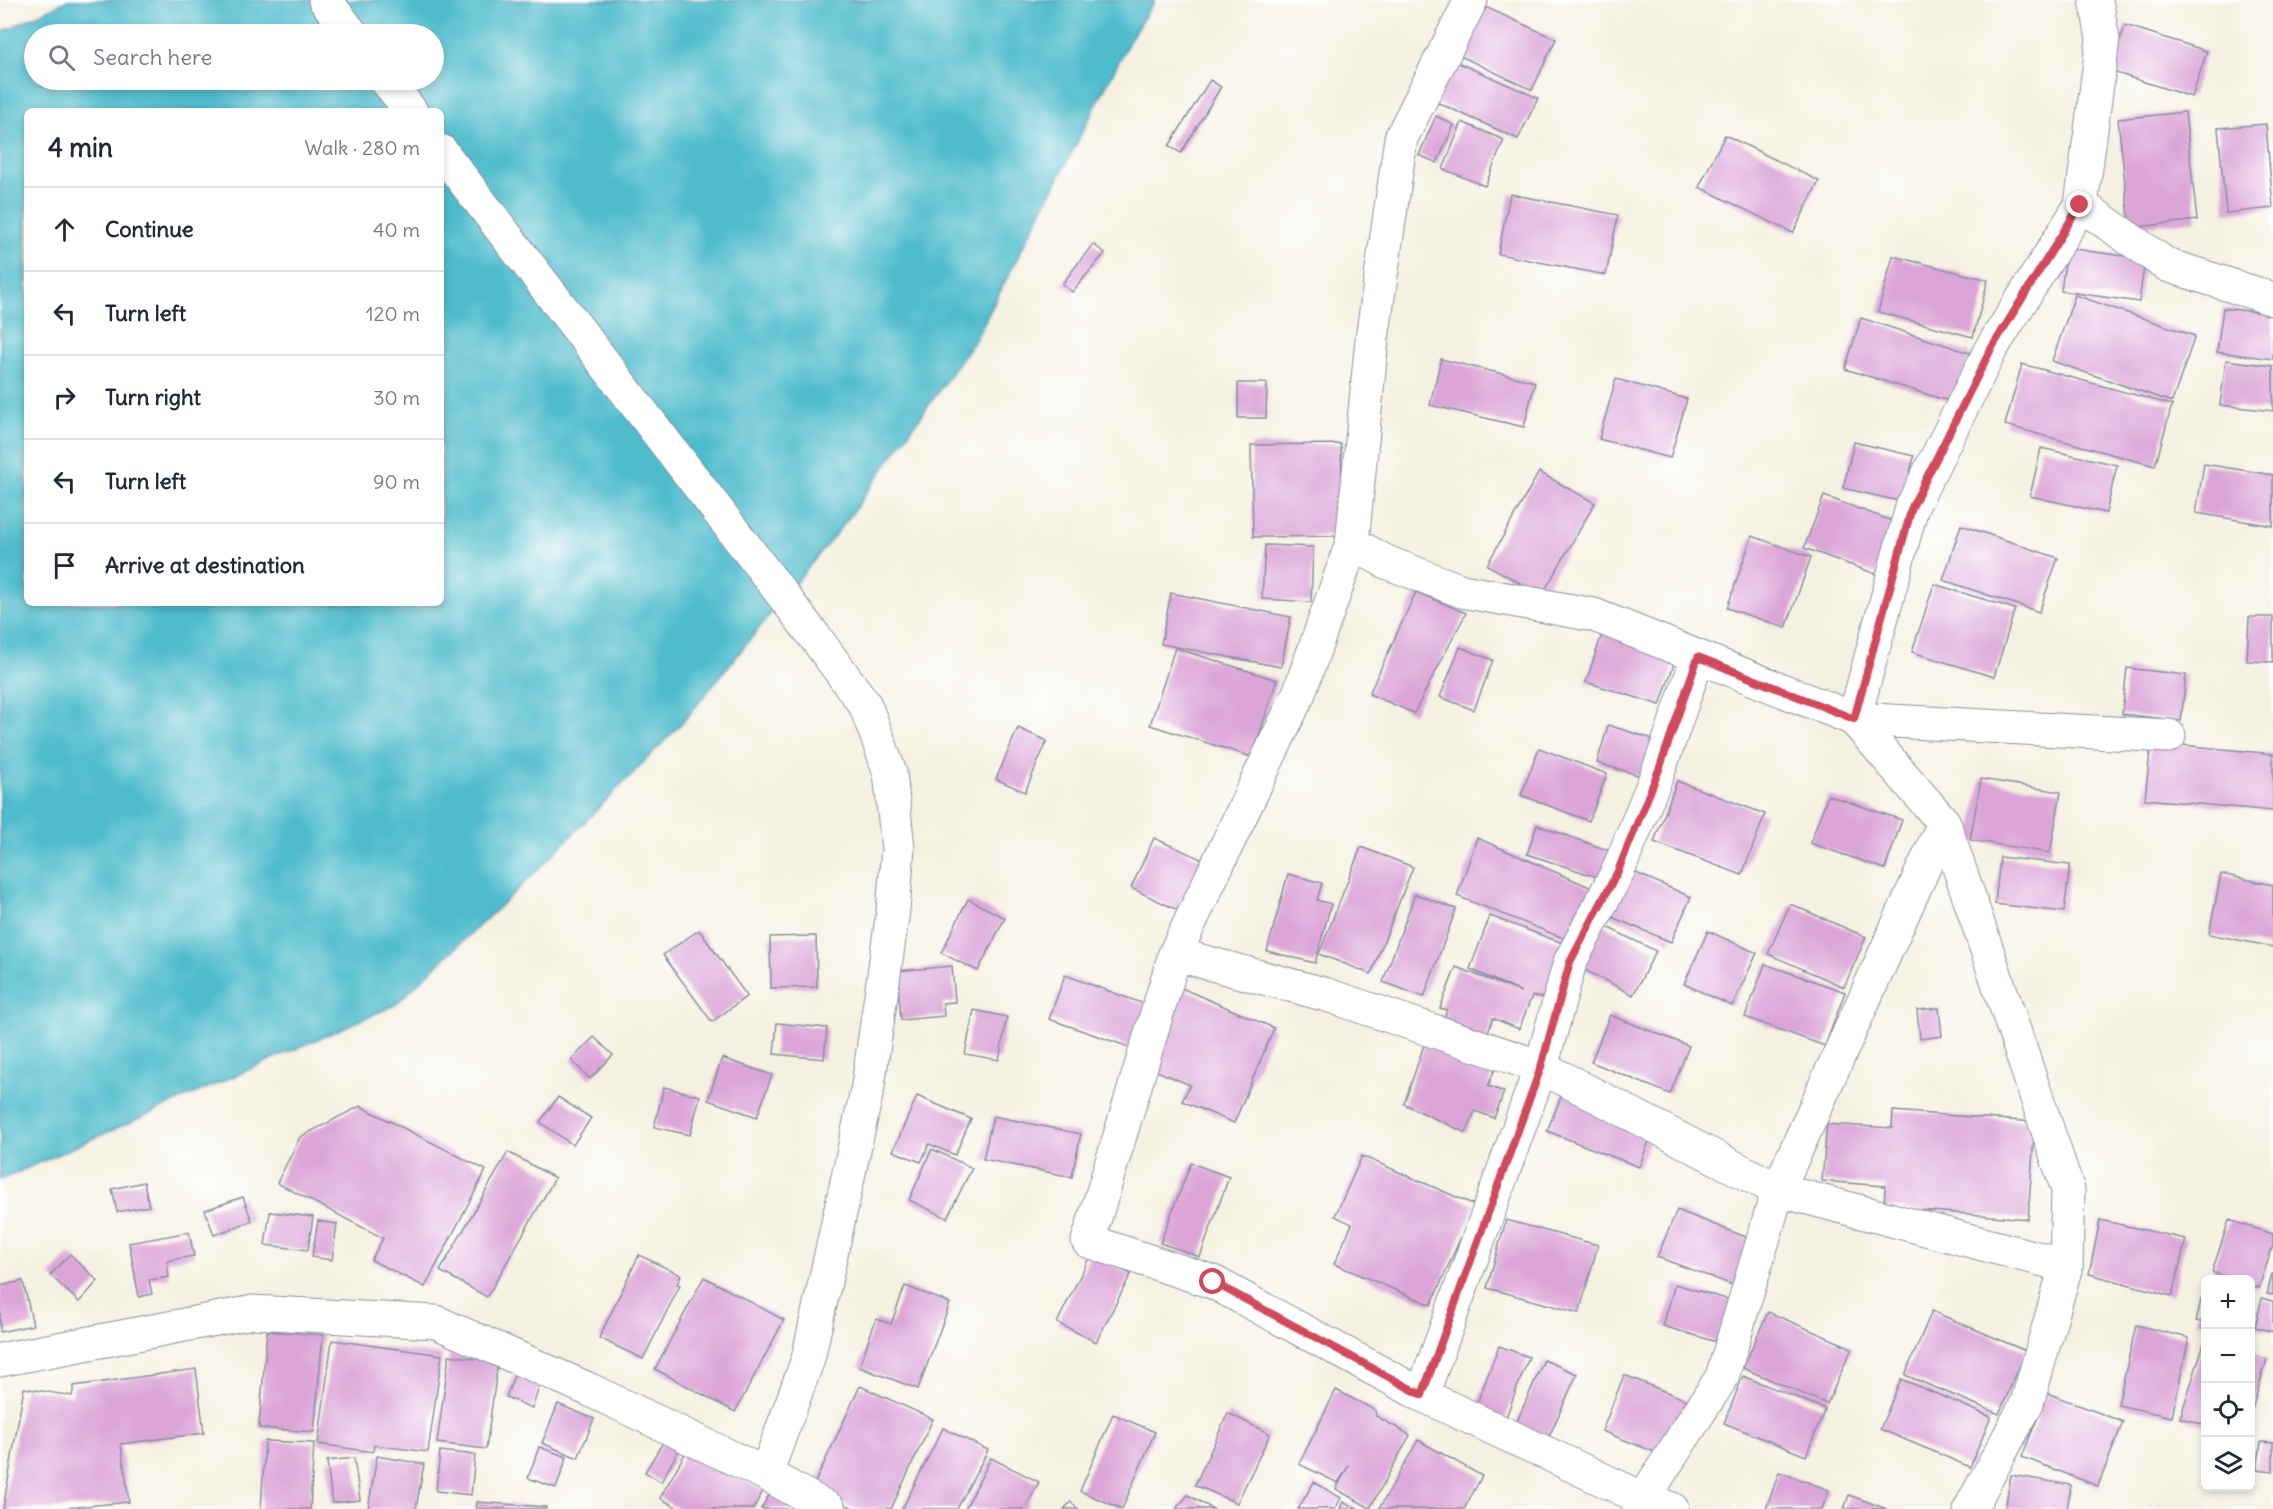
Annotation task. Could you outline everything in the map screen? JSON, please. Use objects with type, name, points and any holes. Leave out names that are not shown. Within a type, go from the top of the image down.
[{"type":"street","points":[[325,0],[344,24]]},
{"type":"street","points":[[1471,0],[1401,138],[1372,339],[1352,543],[1299,693],[1175,954],[1088,1240],[1213,1282],[1422,1395],[1652,1506],[1722,1377],[1778,1190],[1944,823]]},
{"type":"street","points":[[1854,719],[1912,507],[1991,349],[2080,205],[2103,39],[2096,0]]},
{"type":"street","points":[[394,90],[409,108]]},
{"type":"street","points":[[444,155],[865,705],[890,773],[898,848],[893,911],[868,1086],[808,1359],[766,1474]]},
{"type":"street","points":[[2080,205],[2167,265],[2273,299]]},
{"type":"street","points":[[1352,543],[1386,562],[1462,591],[1594,615],[1854,719],[2169,736]]},
{"type":"street","points":[[1422,1395],[1541,1067],[1570,962],[1618,871],[1660,767],[1698,657]]},
{"type":"street","points":[[1854,719],[1944,823],[2068,1190],[2066,1266],[2027,1403],[1970,1509]]},
{"type":"street","points":[[1175,954],[1327,995],[1541,1067],[1778,1190],[2066,1266]]},
{"type":"street","points":[[0,1360],[253,1312],[436,1322],[590,1390],[766,1474],[829,1509]]},
{"type":"water","points":[[68,0],[1155,0],[1132,36],[975,340],[850,516],[684,721],[537,871],[395,1005],[0,1180],[0,33]]},
{"type":"building","points":[[1481,5],[1556,39],[1532,90],[1458,55]]},
{"type":"building","points":[[2125,25],[2207,51],[2192,97],[2110,71]]},
{"type":"building","points":[[1452,60],[1538,98],[1518,139],[1434,101]]},
{"type":"building","points":[[1210,80],[1221,87],[1181,153],[1169,146]]},
{"type":"building","points":[[2185,112],[2197,220],[2130,228],[2118,119]]},
{"type":"building","points":[[1436,116],[1454,125],[1437,163],[1419,155]]},
{"type":"building","points":[[1462,122],[1504,140],[1485,186],[1443,169]]},
{"type":"building","points":[[2266,124],[2273,208],[2226,213],[2218,128]]},
{"type":"building","points":[[1725,135],[1819,181],[1793,233],[1699,187]]},
{"type":"building","points":[[1510,194],[1618,215],[1606,275],[1498,254]]},
{"type":"building","points":[[1093,244],[1105,253],[1072,292],[1062,284]]},
{"type":"building","points":[[2067,248],[2145,259],[2139,302],[2061,291]]},
{"type":"building","points":[[1893,256],[1988,280],[1973,337],[1878,312]]},
{"type":"building","points":[[2075,295],[2195,336],[2172,402],[2052,361]]},
{"type":"building","points":[[2223,308],[2273,314],[2273,359],[2217,352]]},
{"type":"building","points":[[1861,318],[1970,353],[1955,403],[1845,369]]},
{"type":"building","points":[[1441,359],[1535,382],[1524,427],[1430,405]]},
{"type":"building","points":[[2226,360],[2273,366],[2273,411],[2220,405]]},
{"type":"building","points":[[2022,364],[2172,405],[2155,466],[2005,425]]},
{"type":"building","points":[[1616,379],[1687,399],[1670,458],[1599,439]]},
{"type":"building","points":[[1238,383],[1267,383],[1266,418],[1238,418]]},
{"type":"building","points":[[1854,442],[1914,456],[1903,502],[1843,488]]},
{"type":"building","points":[[1341,444],[1343,536],[1253,537],[1251,445]]},
{"type":"building","points":[[2041,448],[2117,465],[2106,513],[2030,496]]},
{"type":"building","points":[[2204,464],[2273,475],[2273,526],[2196,513]]},
{"type":"building","points":[[1539,472],[1595,503],[1542,595],[1487,565]]},
{"type":"building","points":[[1824,496],[1895,522],[1876,574],[1804,548]]},
{"type":"building","points":[[1961,525],[2058,558],[2039,612],[1943,580]]},
{"type":"building","points":[[1752,536],[1811,557],[1786,628],[1727,608]]},
{"type":"building","points":[[1265,545],[1313,547],[1311,602],[1262,599]]},
{"type":"building","points":[[1934,584],[2015,609],[1994,677],[1912,652]]},
{"type":"building","points":[[1416,592],[1466,613],[1414,713],[1369,694]]},
{"type":"building","points":[[1171,593],[1291,617],[1281,667],[1161,644]]},
{"type":"building","points":[[2249,617],[2273,617],[2273,662],[2247,661]]},
{"type":"building","points":[[1603,631],[1677,655],[1660,705],[1586,682]]},
{"type":"building","points":[[1460,647],[1493,660],[1474,710],[1440,697]]},
{"type":"building","points":[[1175,648],[1277,680],[1252,757],[1150,725]]},
{"type":"building","points":[[2127,668],[2186,675],[2181,721],[2122,714]]},
{"type":"building","points":[[1608,725],[1653,739],[1641,776],[1597,763]]},
{"type":"building","points":[[1018,728],[1047,741],[1025,792],[996,779]]},
{"type":"building","points":[[2151,742],[2273,754],[2273,811],[2145,799]]},
{"type":"building","points":[[1539,748],[1607,774],[1589,821],[1521,795]]},
{"type":"building","points":[[1981,779],[2061,792],[2050,853],[1970,840]]},
{"type":"building","points":[[1677,781],[1765,814],[1742,875],[1654,842]]},
{"type":"building","points":[[1828,795],[1902,820],[1885,869],[1810,843]]},
{"type":"building","points":[[1537,825],[1613,852],[1603,879],[1527,854]]},
{"type":"building","points":[[1154,838],[1210,863],[1186,914],[1131,888]]},
{"type":"building","points":[[1477,838],[1594,889],[1571,941],[1457,896]]},
{"type":"building","points":[[1361,847],[1413,867],[1371,974],[1319,954]]},
{"type":"building","points":[[2000,857],[2070,865],[2064,912],[1995,904]]},
{"type":"building","points":[[1627,869],[1691,897],[1671,942],[1607,915]]},
{"type":"building","points":[[1288,874],[1322,883],[1317,900],[1331,904],[1315,963],[1267,951]]},
{"type":"building","points":[[2221,874],[2273,885],[2273,947],[2209,934]]},
{"type":"building","points":[[1415,894],[1456,909],[1424,997],[1383,982]]},
{"type":"building","points":[[968,899],[1005,918],[978,971],[941,953]]},
{"type":"building","points":[[1790,904],[1866,937],[1844,987],[1768,954]]},
{"type":"building","points":[[1490,916],[1565,944],[1546,998],[1532,996],[1519,1029],[1493,1018],[1484,1043],[1441,1027],[1447,1010],[1440,1008],[1456,967],[1521,992],[1470,969]]},
{"type":"building","points":[[1603,925],[1656,951],[1633,995],[1581,968]]},
{"type":"building","points":[[699,930],[747,996],[712,1022],[663,955]]},
{"type":"building","points":[[1708,931],[1757,953],[1732,1006],[1684,984]]},
{"type":"building","points":[[816,936],[817,987],[771,988],[770,937]]},
{"type":"building","points":[[1765,964],[1845,992],[1825,1046],[1745,1017]]},
{"type":"building","points":[[952,966],[955,1002],[943,1003],[944,1016],[901,1020],[897,971]]},
{"type":"building","points":[[1065,975],[1147,1005],[1132,1048],[1049,1019]]},
{"type":"building","points":[[1179,987],[1274,1028],[1234,1123],[1182,1101],[1190,1085],[1145,1066]]},
{"type":"building","points":[[1939,1008],[1942,1036],[1920,1039],[1917,1010]]},
{"type":"building","points":[[974,1010],[1007,1017],[999,1060],[965,1054]]},
{"type":"building","points":[[1610,1015],[1689,1046],[1670,1094],[1591,1062]]},
{"type":"building","points":[[777,1023],[827,1028],[824,1059],[774,1054]]},
{"type":"building","points":[[594,1037],[613,1055],[590,1079],[571,1060]]},
{"type":"building","points":[[1426,1039],[1497,1064],[1488,1086],[1504,1092],[1494,1118],[1475,1111],[1466,1133],[1404,1104]]},
{"type":"building","points":[[722,1058],[772,1075],[757,1117],[708,1100]]},
{"type":"building","points":[[664,1087],[700,1096],[690,1135],[654,1127]]},
{"type":"building","points":[[1563,1092],[1654,1129],[1639,1167],[1547,1131]]},
{"type":"building","points":[[917,1096],[971,1119],[955,1155],[929,1144],[921,1162],[893,1151]]},
{"type":"building","points":[[558,1097],[591,1118],[573,1145],[540,1122]]},
{"type":"building","points":[[360,1106],[486,1170],[425,1287],[371,1260],[383,1238],[277,1183],[300,1137]]},
{"type":"building","points":[[1893,1111],[2035,1122],[2028,1219],[1884,1207],[1885,1186],[1822,1181],[1827,1124],[1892,1128]]},
{"type":"building","points":[[993,1116],[1081,1134],[1072,1177],[983,1159]]},
{"type":"building","points":[[932,1149],[972,1168],[947,1218],[909,1200]]},
{"type":"building","points":[[508,1152],[555,1178],[487,1297],[440,1271]]},
{"type":"building","points":[[1362,1156],[1475,1205],[1431,1305],[1334,1264],[1352,1224],[1335,1216]]},
{"type":"building","points":[[1191,1163],[1229,1177],[1200,1257],[1160,1243]]},
{"type":"building","points":[[144,1182],[149,1206],[117,1212],[112,1189]]},
{"type":"building","points":[[243,1197],[252,1221],[214,1235],[205,1210]]},
{"type":"building","points":[[1677,1210],[1756,1241],[1741,1288],[1657,1257]]},
{"type":"building","points":[[270,1212],[313,1217],[308,1250],[265,1245]]},
{"type":"building","points":[[1506,1220],[1598,1245],[1579,1313],[1487,1288]]},
{"type":"building","points":[[2100,1220],[2186,1239],[2172,1296],[2089,1274]]},
{"type":"building","points":[[2229,1220],[2273,1234],[2273,1245],[2259,1288],[2255,1287],[2255,1275],[2220,1275],[2212,1272]]},
{"type":"building","points":[[318,1221],[337,1224],[332,1260],[312,1257]]},
{"type":"building","points":[[189,1232],[194,1256],[167,1261],[169,1277],[149,1280],[152,1294],[139,1297],[129,1243]]},
{"type":"building","points":[[70,1254],[98,1281],[79,1302],[50,1275]]},
{"type":"building","points":[[1091,1254],[1131,1274],[1096,1342],[1057,1323]]},
{"type":"building","points":[[639,1255],[681,1275],[677,1284],[680,1285],[643,1359],[599,1338]]},
{"type":"building","points":[[2273,1274],[2273,1295],[2267,1294]]},
{"type":"building","points":[[704,1277],[784,1320],[735,1412],[655,1369]]},
{"type":"building","points":[[23,1281],[33,1325],[0,1332],[0,1286]]},
{"type":"building","points":[[1675,1284],[1740,1303],[1727,1345],[1663,1326]]},
{"type":"building","points":[[905,1286],[950,1303],[918,1389],[859,1367],[876,1319],[891,1324]]},
{"type":"building","points":[[2262,1298],[2273,1301],[2273,1332],[2255,1327]]},
{"type":"building","points":[[2201,1300],[2201,1322],[2196,1321]]},
{"type":"building","points":[[1932,1311],[2026,1351],[1999,1414],[1905,1375]]},
{"type":"building","points":[[1768,1312],[1852,1348],[1827,1404],[1743,1368]]},
{"type":"building","points":[[2136,1325],[2189,1338],[2172,1417],[2118,1405]]},
{"type":"building","points":[[267,1331],[323,1335],[314,1432],[259,1428]]},
{"type":"building","points":[[332,1340],[442,1355],[428,1452],[374,1445],[373,1452],[318,1444]]},
{"type":"building","points":[[1499,1346],[1529,1357],[1504,1422],[1474,1411]]},
{"type":"building","points":[[2201,1353],[2201,1424],[2180,1418]]},
{"type":"building","points":[[449,1355],[498,1362],[486,1449],[437,1443]]},
{"type":"building","points":[[2255,1355],[2267,1359],[2255,1400]]},
{"type":"building","points":[[1544,1360],[1577,1374],[1547,1441],[1515,1426]]},
{"type":"building","points":[[196,1369],[204,1433],[121,1444],[129,1502],[53,1509],[3,1509],[24,1388],[72,1396],[74,1386]]},
{"type":"building","points":[[515,1373],[541,1382],[532,1408],[506,1397]]},
{"type":"building","points":[[1624,1375],[1689,1401],[1667,1457],[1602,1431]]},
{"type":"building","points":[[1743,1376],[1825,1409],[1806,1456],[1724,1423]]},
{"type":"building","points":[[1901,1379],[1991,1417],[1970,1467],[1880,1429]]},
{"type":"building","points":[[860,1386],[933,1419],[891,1509],[855,1509],[812,1489]]},
{"type":"building","points":[[1336,1390],[1375,1410],[1376,1416],[1410,1435],[1370,1508],[1336,1489],[1349,1465],[1338,1483],[1299,1464]]},
{"type":"building","points":[[2047,1393],[2123,1422],[2098,1486],[2022,1457]]},
{"type":"building","points":[[558,1404],[594,1419],[578,1458],[542,1443]]},
{"type":"building","points":[[1228,1413],[1270,1434],[1237,1503],[1195,1485]]},
{"type":"building","points":[[1113,1414],[1155,1432],[1122,1509],[1080,1491]]},
{"type":"building","points":[[943,1428],[988,1450],[957,1509],[902,1509]]},
{"type":"building","points":[[665,1439],[680,1448],[661,1482],[645,1472]]},
{"type":"building","points":[[1418,1440],[1482,1476],[1464,1509],[1379,1509]]},
{"type":"building","points":[[265,1441],[314,1443],[310,1509],[261,1509]]},
{"type":"building","points":[[2261,1442],[2273,1443],[2273,1472],[2257,1470]]},
{"type":"building","points":[[539,1447],[567,1457],[556,1488],[528,1478]]},
{"type":"building","points":[[687,1450],[763,1491],[753,1509],[679,1509],[660,1498]]},
{"type":"building","points":[[440,1451],[475,1455],[471,1495],[436,1491]]},
{"type":"building","points":[[377,1456],[424,1464],[416,1509],[368,1509]]},
{"type":"building","points":[[354,1458],[360,1500],[332,1503],[327,1461]]},
{"type":"building","points":[[991,1458],[1039,1482],[1025,1509],[965,1509]]},
{"type":"building","points":[[1779,1472],[1829,1490],[1822,1509],[1766,1509]]},
{"type":"building","points":[[2011,1475],[2071,1485],[2067,1509],[2005,1509]]},
{"type":"building","points":[[1314,1482],[1341,1498],[1335,1509],[1298,1509]]},
{"type":"building","points":[[772,1490],[796,1509],[761,1509]]},
{"type":"building","points":[[1188,1495],[1213,1509],[1176,1509]]},
{"type":"building","points":[[1849,1495],[1887,1509],[1844,1509]]},
{"type":"building","points":[[477,1502],[546,1507],[546,1509],[476,1509]]},
{"type":"building","points":[[1071,1502],[1078,1509],[1064,1509]]},
{"type":"building","points":[[1343,1502],[1359,1509],[1340,1509]]},
{"type":"route","points":[[1213,1282],[1422,1395],[1541,1067],[1570,962],[1618,871],[1660,767],[1698,657],[1854,719],[1912,507],[1991,349],[2080,205]]}]
